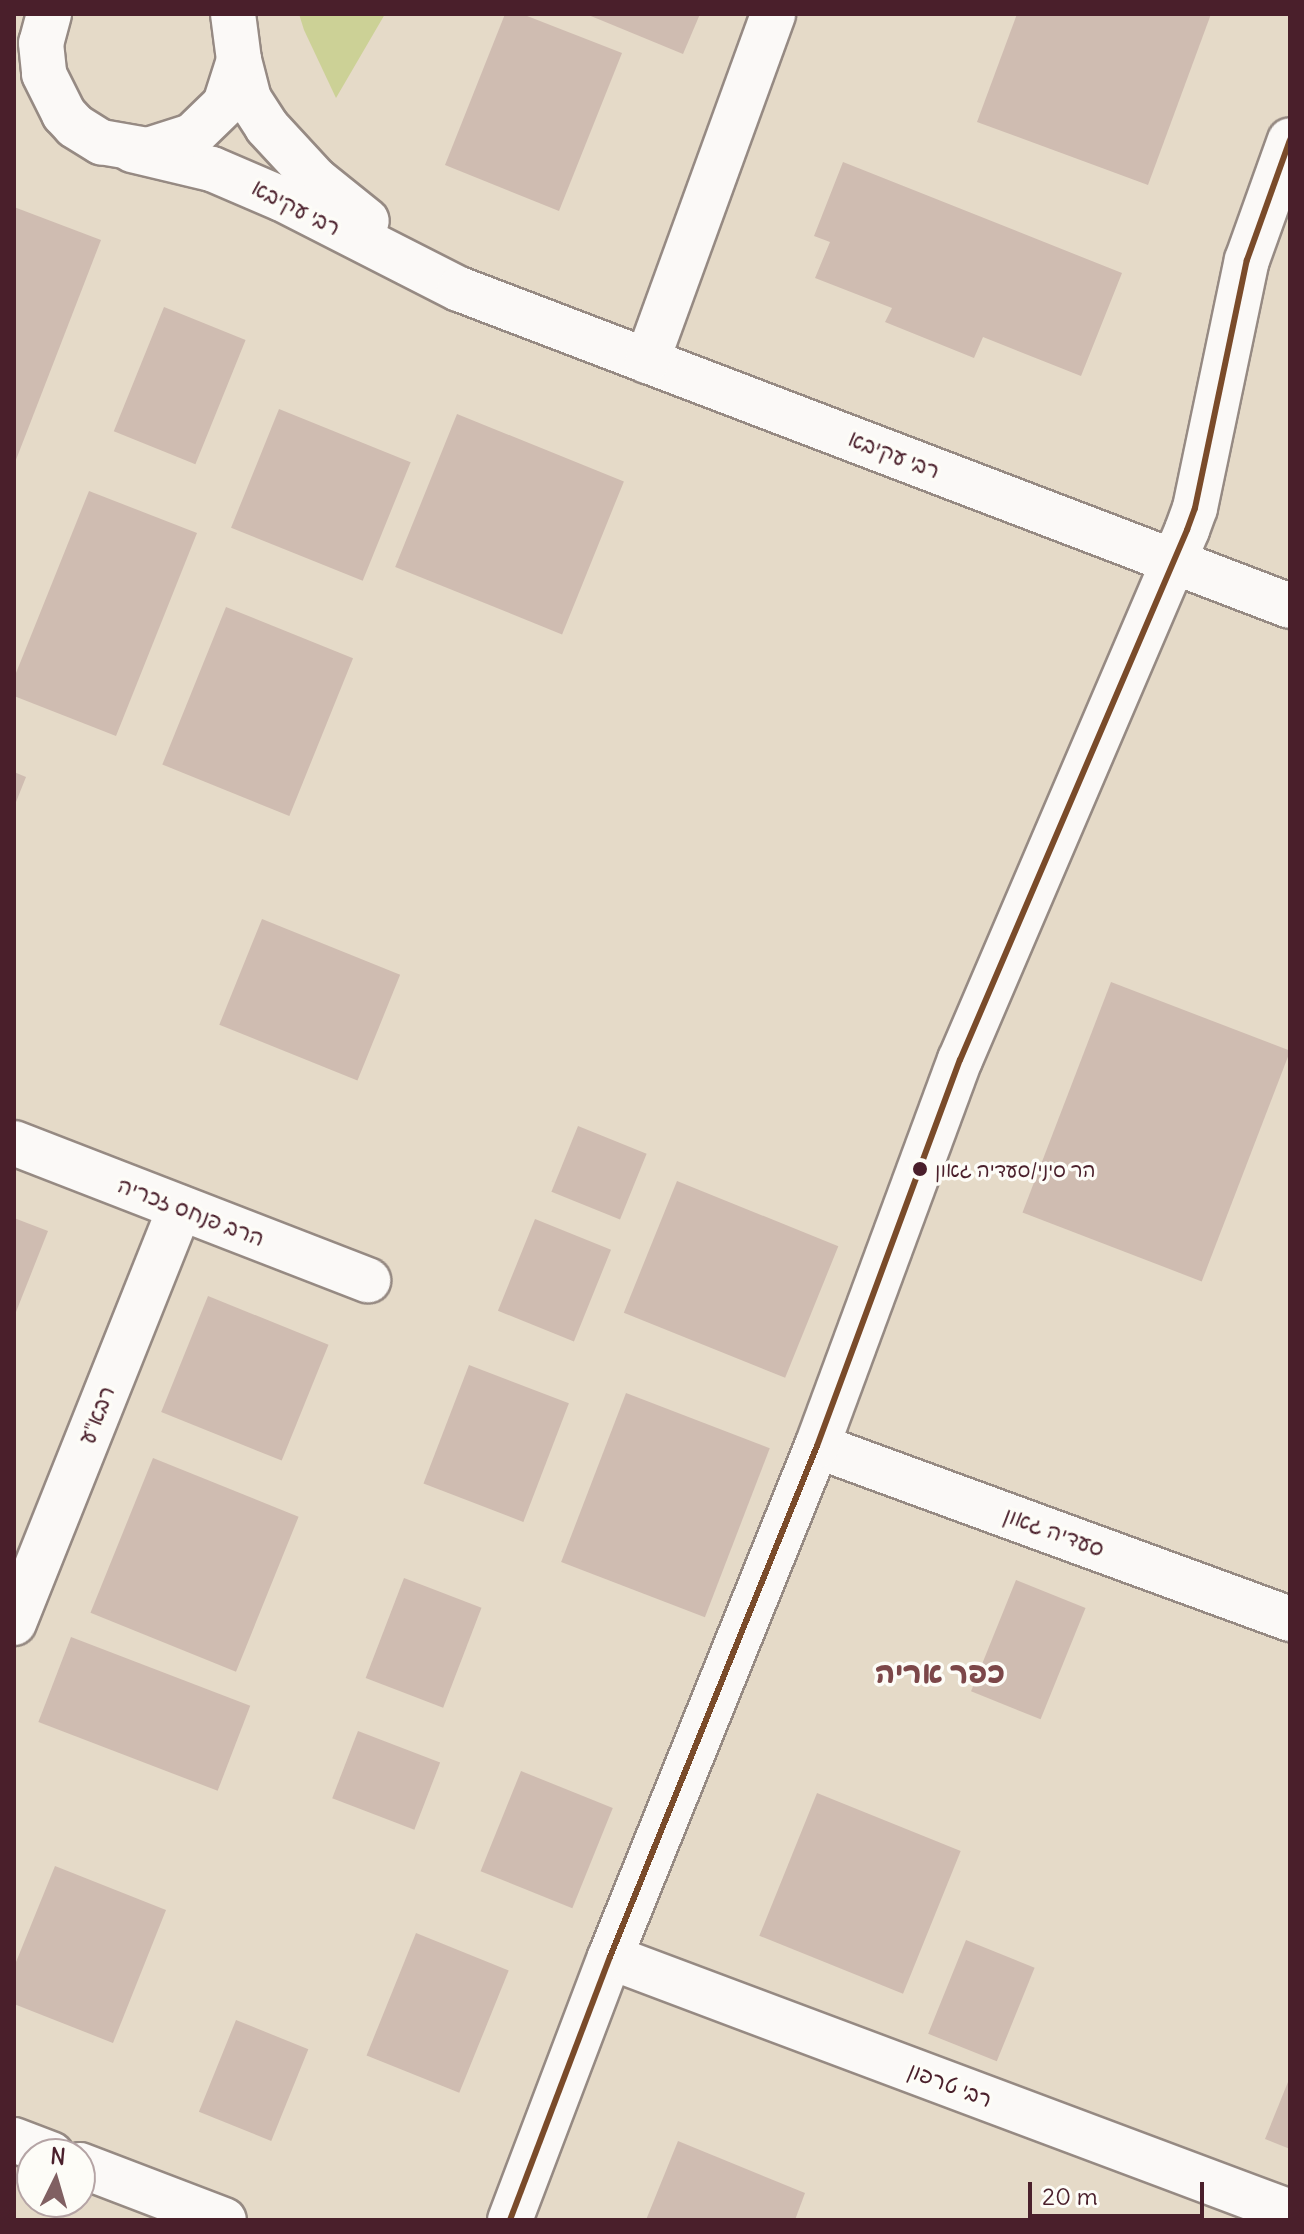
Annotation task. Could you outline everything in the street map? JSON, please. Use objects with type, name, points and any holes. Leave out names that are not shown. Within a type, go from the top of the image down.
[{"type":"street","points":[[14,18],[27,14]]},
{"type":"street","points":[[49,14],[41,43],[44,74],[64,114],[88,135]]},
{"type":"street","name":"רבי עקיבא","points":[[233,14],[239,60],[249,99],[282,146],[316,180],[378,230],[497,304]]},
{"type":"street","points":[[647,361],[773,14]]},
{"type":"street","points":[[132,150],[178,143],[204,127],[232,91],[239,60]]},
{"type":"street","points":[[14,96],[29,101],[88,135]]},
{"type":"street","name":"רבי עקיבא","points":[[88,135],[132,150],[177,159],[247,183],[421,273],[497,304],[1290,606]]},
{"type":"street","points":[[510,2220],[610,1957],[817,1446],[960,1060],[1195,508],[1247,260],[1290,140]]},
{"type":"street","name":"הרב פנחס זכריה","points":[[14,1143],[368,1280]]},
{"type":"street","name":"רבא\"ע","points":[[14,1623],[180,1208]]},
{"type":"street","name":"סעדיה גאון","points":[[817,1446],[1290,1619]]},
{"type":"street","name":"רבי טרפון","points":[[610,1957],[1290,2212]]},
{"type":"street","points":[[96,2171],[224,2220]]},
{"type":"green space","points":[[299,14],[385,14],[336,98],[304,30]]},
{"type":"building","points":[[505,14],[522,14],[622,53],[559,211],[445,165]]},
{"type":"building","points":[[586,14],[700,14],[683,54]]},
{"type":"building","points":[[1017,14],[1211,14],[1148,185],[977,122]]},
{"type":"building","points":[[843,162],[1122,273],[1081,376],[983,337],[974,358],[885,322],[892,308],[815,278],[830,242],[814,236]]},
{"type":"building","points":[[14,207],[101,240],[14,465]]},
{"type":"building","points":[[164,307],[246,340],[195,464],[114,431]]},
{"type":"building","points":[[279,409],[411,462],[363,581],[231,528]]},
{"type":"building","points":[[457,414],[624,481],[562,634],[395,567]]},
{"type":"building","points":[[89,491],[197,533],[116,736],[14,696],[14,678]]},
{"type":"building","points":[[226,607],[353,658],[289,816],[162,765]]},
{"type":"building","points":[[14,772],[26,777],[14,807]]},
{"type":"building","points":[[262,919],[400,975],[357,1081],[219,1025]]},
{"type":"building","points":[[1111,982],[1290,1051],[1202,1281],[1022,1213]]},
{"type":"building","points":[[578,1126],[647,1154],[620,1220],[551,1192]]},
{"type":"building","points":[[677,1181],[838,1246],[785,1378],[624,1313]]},
{"type":"building","points":[[14,1218],[48,1231],[14,1317]]},
{"type":"building","points":[[535,1219],[611,1250],[574,1342],[498,1311]]},
{"type":"building","points":[[208,1296],[329,1345],[282,1461],[161,1412]]},
{"type":"building","points":[[469,1365],[569,1403],[523,1522],[423,1484]]},
{"type":"building","points":[[626,1393],[770,1448],[705,1617],[561,1562]]},
{"type":"building","points":[[153,1458],[299,1517],[236,1672],[90,1613]]},
{"type":"building","points":[[404,1578],[481,1608],[443,1708],[366,1678]]},
{"type":"building","points":[[1016,1580],[1086,1608],[1041,1719],[971,1691]]},
{"type":"building","points":[[71,1637],[250,1706],[218,1791],[38,1722]]},
{"type":"building","points":[[358,1731],[440,1763],[414,1830],[332,1798]]},
{"type":"building","points":[[521,1771],[613,1808],[572,1908],[481,1871]]},
{"type":"building","points":[[817,1793],[961,1851],[903,1994],[759,1936]]},
{"type":"building","points":[[55,1866],[166,1910],[113,2043],[14,2004],[14,1967]]},
{"type":"building","points":[[416,1933],[509,1970],[459,2093],[367,2055]]},
{"type":"building","points":[[966,1940],[1035,1968],[997,2061],[928,2034]]},
{"type":"building","points":[[236,2020],[308,2049],[271,2141],[199,2112]]},
{"type":"building","points":[[1290,2077],[1290,2149],[1265,2139]]},
{"type":"building","points":[[678,2141],[805,2193],[795,2220],[646,2220]]},
{"type":"transit line","points":[[510,2220],[610,1957],[817,1446],[960,1060],[1187,530],[1195,508],[1247,260],[1290,140]]},
{"type":"place","name":"הר סיני/סעדיה גאון","points":[[920,1169]]},
{"type":"district","name":"כפר אריה","points":[[940,1672]]}]
